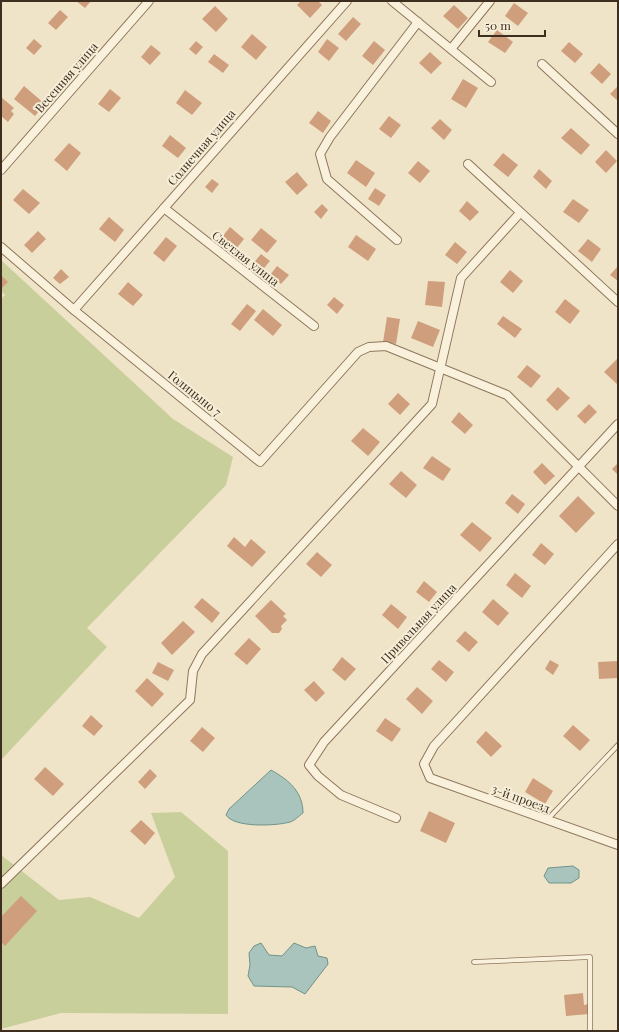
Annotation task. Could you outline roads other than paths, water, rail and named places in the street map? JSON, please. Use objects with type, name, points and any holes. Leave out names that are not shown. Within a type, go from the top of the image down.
[{"type":"street","name":"Весенняя улица","points":[[1,170],[149,1]]},
{"type":"street","name":"Солнечная улица","points":[[74,310],[347,1]]},
{"type":"street","points":[[392,1],[491,82]]},
{"type":"street","points":[[451,49],[490,1]]},
{"type":"street","points":[[397,240],[327,179],[320,154],[330,137],[418,22]]},
{"type":"street","points":[[542,64],[618,134]]},
{"type":"street","points":[[468,164],[618,302]]},
{"type":"street","name":"Светлая улица","points":[[164,208],[314,326]]},
{"type":"street","points":[[1,884],[190,700],[193,671],[202,654],[432,404],[461,278],[520,213]]},
{"type":"street","name":"Голицыно 7","points":[[1,247],[74,310],[260,462],[358,352],[369,347],[386,346],[441,368]]},
{"type":"street","points":[[441,368],[507,395],[579,465],[618,506]]},
{"type":"street","name":"Привольная улица","points":[[396,818],[341,795],[318,776],[309,765],[324,742],[618,424]]},
{"type":"street","name":"3-й проезд","points":[[618,544],[434,746],[424,764],[430,778],[618,845]]},
{"type":"lane","points":[[547,820],[618,745]]},
{"type":"lane","points":[[474,962],[590,957],[590,1031]]},
{"type":"water","points":[[271,770],[284,778],[294,787],[301,799],[303,813],[292,821],[266,825],[246,824],[230,819],[226,815],[229,809]]},
{"type":"water","points":[[573,866],[579,870],[579,878],[571,883],[549,883],[544,876],[548,868]]},
{"type":"water","points":[[261,943],[269,955],[282,956],[294,943],[306,948],[315,946],[318,956],[327,958],[328,964],[305,994],[292,987],[254,986],[248,976],[250,965],[249,953],[254,946]]}]
